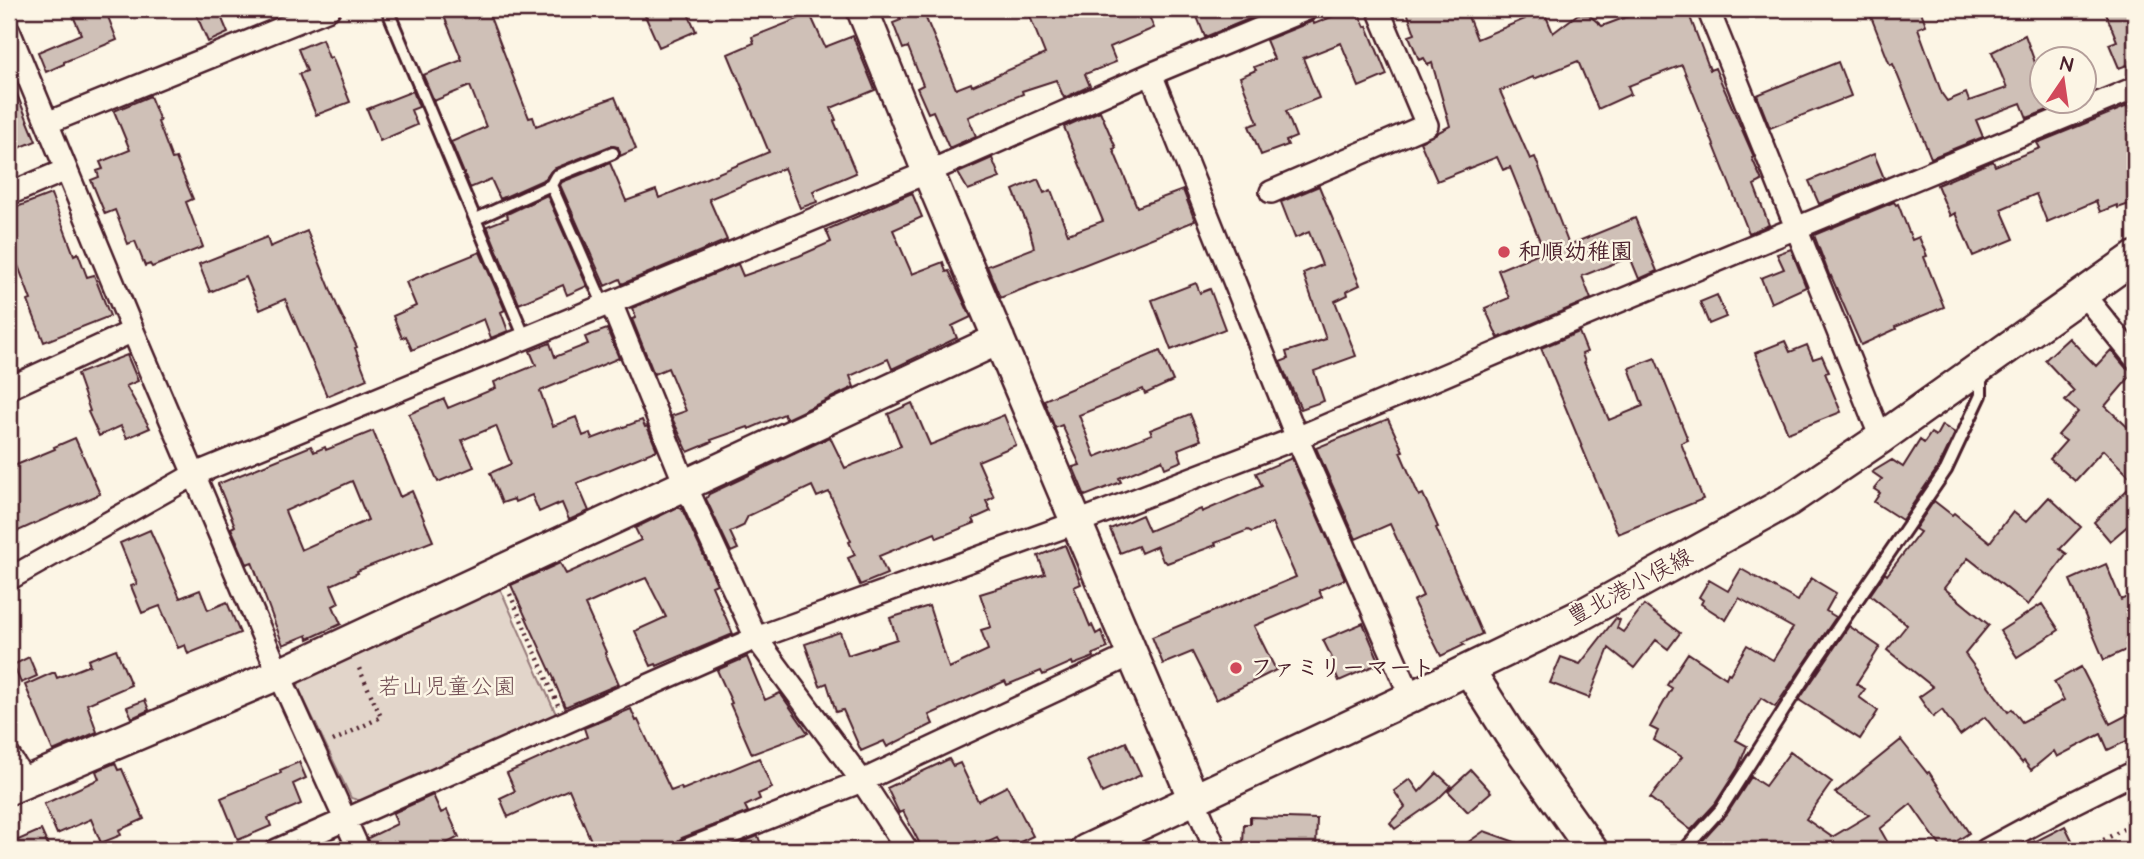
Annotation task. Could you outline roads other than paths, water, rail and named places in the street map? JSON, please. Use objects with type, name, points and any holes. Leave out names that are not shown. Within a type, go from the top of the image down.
[{"type":"street","points":[[47,123],[329,9]]},
{"type":"street","points":[[862,9],[1075,523],[1216,850]]},
{"type":"street","points":[[9,579],[195,474],[928,172],[1150,74],[1307,9]]},
{"type":"street","points":[[1271,191],[1427,125],[1378,9]]},
{"type":"street","points":[[1708,9],[1881,438]]},
{"type":"street","points":[[9,31],[279,674],[359,850]]},
{"type":"street","points":[[1150,74],[1297,438],[1411,698]]},
{"type":"street","points":[[277,850],[756,638],[1075,523],[1297,438],[1588,314],[2135,88]]},
{"type":"street","points":[[9,194],[66,170]]},
{"type":"street","name":"豊北港小俣線","points":[[1086,850],[1411,698],[1583,614],[1788,501],[2135,257]]},
{"type":"street","points":[[2082,294],[2135,358]]},
{"type":"street","points":[[608,305],[685,484],[756,638],[862,781],[907,850]]},
{"type":"street","points":[[9,388],[133,331]]},
{"type":"street","points":[[9,756],[17,785],[279,674],[999,339]]},
{"type":"street","points":[[687,850],[862,781],[1131,655]]},
{"type":"street","points":[[1469,670],[1509,733],[1592,850]]},
{"type":"street","points":[[1986,850],[2135,772]]},
{"type":"lane","points":[[387,9],[525,338]]},
{"type":"lane","points":[[476,219],[551,185],[556,176],[612,153]]},
{"type":"lane","points":[[551,185],[608,305]]},
{"type":"lane","points":[[1684,850],[1721,809],[1810,669],[1946,470],[1981,395],[1981,367]]},
{"type":"place","name":"和順幼稚園","points":[[1504,252]]},
{"type":"place","name":"ファミリーマート","points":[[1236,668]]},
{"type":"park label","name":"若山児童公園","points":[[447,687]]}]
